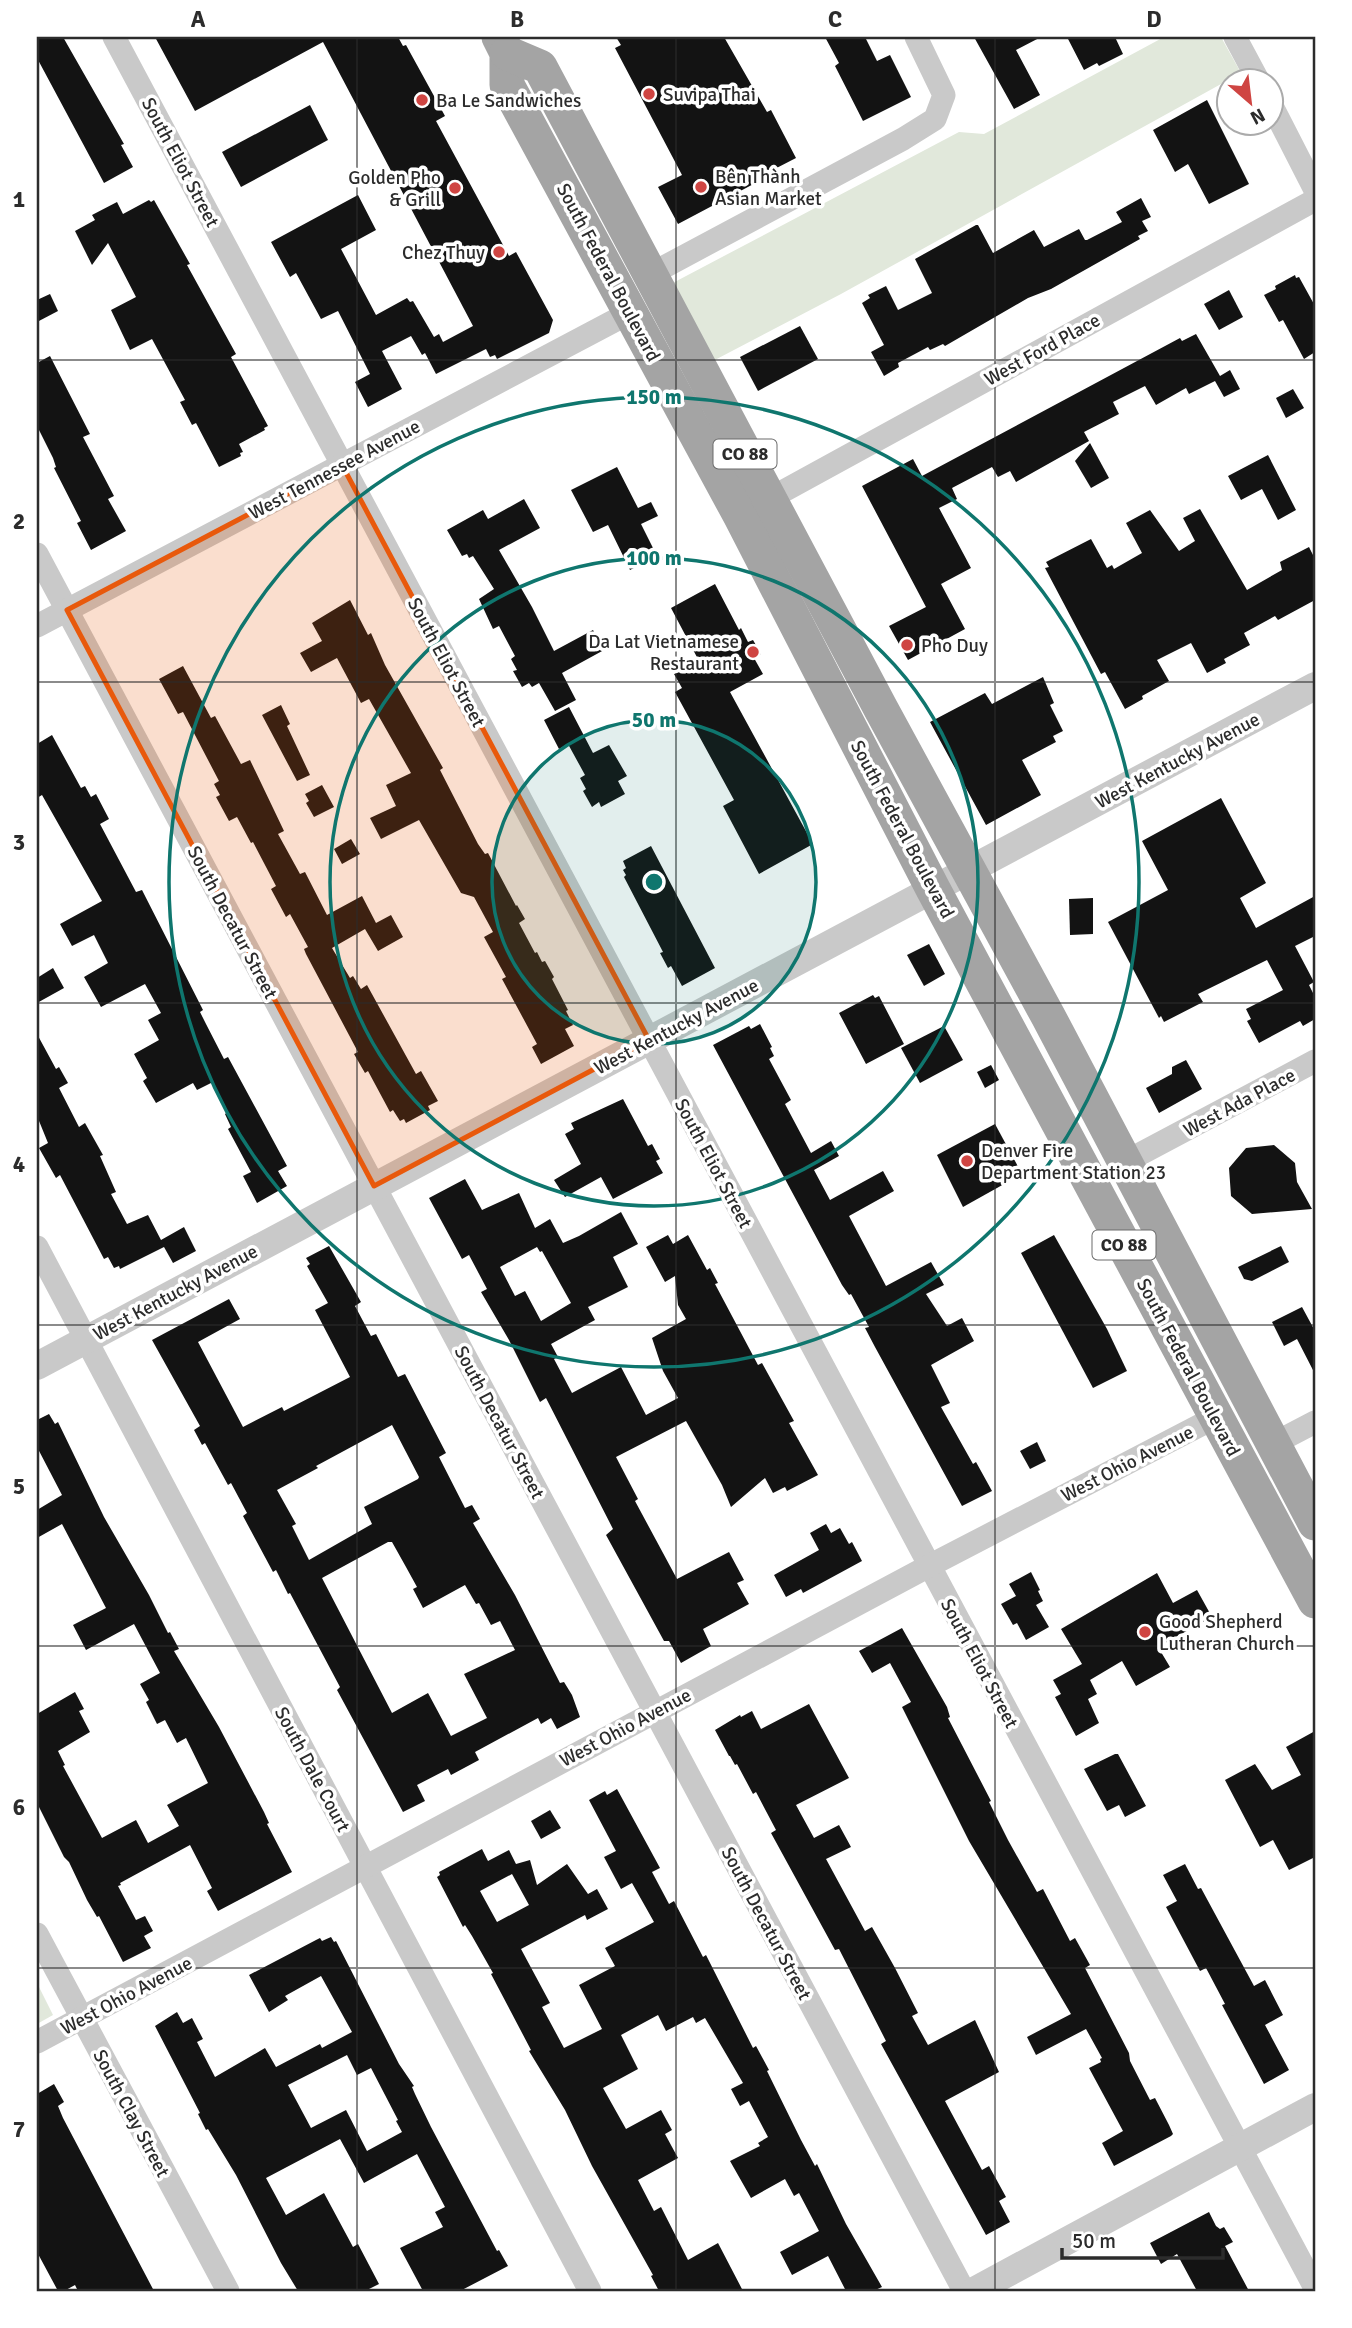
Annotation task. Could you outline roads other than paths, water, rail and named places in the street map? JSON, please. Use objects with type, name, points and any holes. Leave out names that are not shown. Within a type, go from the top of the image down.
[{"type":"main road","name":"South Federal Boulevard","points":[[503,45],[540,67],[1315,1523]]},
{"type":"main road","name":"South Federal Boulevard","points":[[503,45],[507,85],[740,514],[933,889],[1315,1601]]},
{"type":"street","name":"South Eliot Street","points":[[114,37],[1315,2288]]},
{"type":"street","points":[[649,275],[935,119],[944,95],[916,37]]},
{"type":"street","points":[[1236,37],[1251,66]]},
{"type":"street","points":[[1286,133],[1315,190]]},
{"type":"street","name":"West Ford Place","points":[[769,499],[1315,200]]},
{"type":"street","name":"West Tennessee Avenue","points":[[37,626],[631,312]]},
{"type":"street","name":"South Decatur Street","points":[[37,554],[964,2291]]},
{"type":"street","name":"West Kentucky Avenue","points":[[37,1366],[1315,686]]},
{"type":"street","name":"West Ada Place","points":[[1125,1162],[1315,1061]]},
{"type":"street","name":"South Dale Court","points":[[37,1247],[590,2291]]},
{"type":"street","name":"West Ohio Avenue","points":[[37,2042],[929,1566],[1216,1417]]},
{"type":"street","points":[[1273,1444],[1315,1422]]},
{"type":"street","name":"South Clay Street","points":[[37,1934],[228,2291]]},
{"type":"street","points":[[974,2291],[1315,2107]]},
{"type":"place","name":"Suvipa Thai","points":[[649,94]]},
{"type":"place","name":"Ba Le Sandwiches","points":[[422,100]]},
{"type":"place","name":"Bên Thành Asian Market","points":[[701,187]]},
{"type":"place","name":"Golden Pho & Grill","points":[[455,188]]},
{"type":"place","name":"Chez Thuy","points":[[499,252]]},
{"type":"place","name":"Pho Duy","points":[[907,645]]},
{"type":"place","name":"Da Lat Vietnamese Restaurant","points":[[753,652]]},
{"type":"place","name":"Denver Fire Department Station 23","points":[[967,1161]]},
{"type":"place","name":"Good Shepherd Lutheran Church","points":[[1145,1632]]}]
